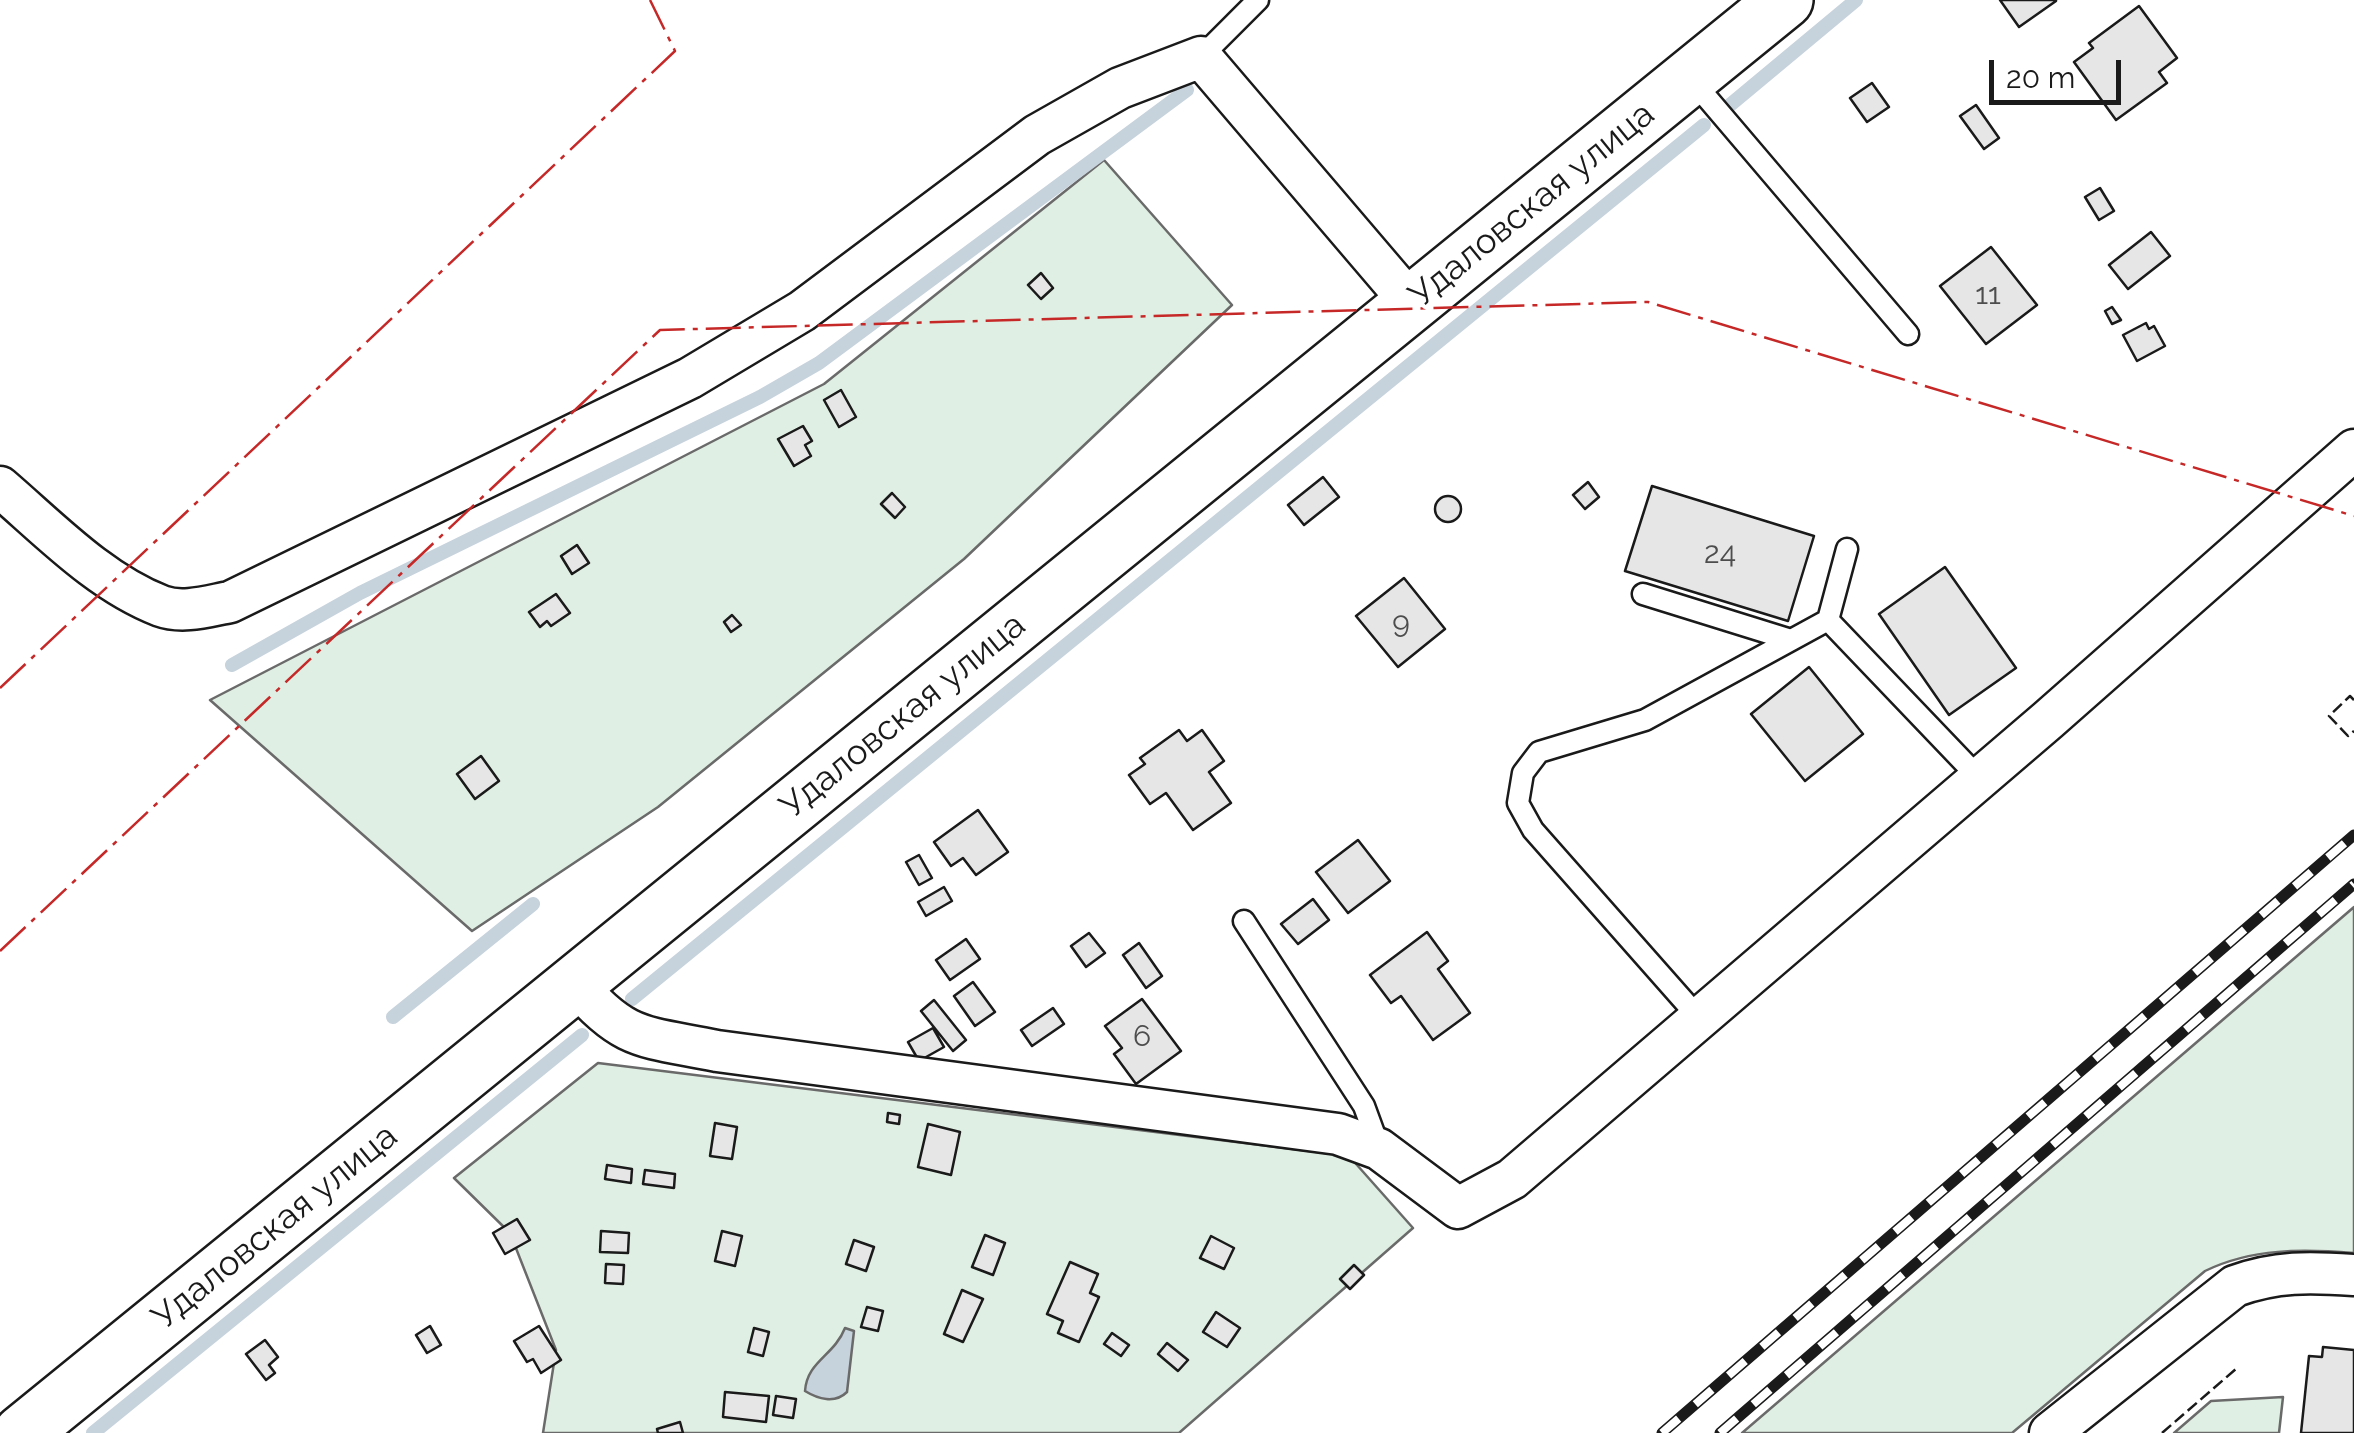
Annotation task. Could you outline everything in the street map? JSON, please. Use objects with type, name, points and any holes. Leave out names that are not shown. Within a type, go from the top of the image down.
[{"type":"main road","name":"Удаловская улица","points":[[22,1433],[1785,0]]},
{"type":"street","points":[[0,487],[95,568],[163,606],[190,609],[230,602],[690,378],[802,311],[1066,117],[1120,88],[1201,57],[1412,303]]},
{"type":"street","points":[[575,983],[601,1014],[622,1030],[641,1036],[717,1050],[1338,1134],[1379,1149],[1458,1208],[1512,1180],[2354,450]]},
{"type":"street","points":[[2050,1433],[2235,1286],[2266,1274],[2296,1271],[2354,1275]]},
{"type":"lane","points":[[1201,57],[1258,0]]},
{"type":"lane","points":[[1690,78],[1908,334]]},
{"type":"lane","points":[[1699,1018],[1533,830],[1518,803],[1522,773],[1539,752],[1645,720],[1828,620],[1847,548]]},
{"type":"lane","points":[[1642,594],[1791,640]]},
{"type":"lane","points":[[1828,620],[1980,778]]},
{"type":"lane","points":[[1244,921],[1364,1106],[1379,1149]]},
{"type":"green space","points":[[1104,160],[1232,305],[964,559],[658,807],[472,931],[210,700],[824,384]]},
{"type":"green space","points":[[2354,907],[2354,1253],[2259,1254],[2205,1271],[2012,1433],[1742,1433]]},
{"type":"green space","points":[[598,1063],[1349,1156],[1413,1228],[1179,1433],[543,1433],[556,1350],[510,1233],[454,1178]]},
{"type":"green space","points":[[2283,1397],[2279,1433],[2174,1433],[2211,1401]]},
{"type":"shaded area","points":[[845,1328],[854,1331],[847,1392],[826,1399],[805,1391],[811,1372]]},
{"type":"building","points":[[2000,0],[2056,0],[2056,1],[2019,27]]},
{"type":"building","points":[[2139,6],[2177,58],[2159,72],[2167,83],[2116,120],[2074,62],[2093,48],[2089,43]]},
{"type":"building","points":[[1872,83],[1889,107],[1867,122],[1850,98]]},
{"type":"building","points":[[1976,105],[1999,138],[1984,149],[1960,116]]},
{"type":"building","points":[[2100,188],[2114,211],[2099,220],[2085,197]]},
{"type":"building","points":[[2151,232],[2170,256],[2128,289],[2109,265]]},
{"type":"building","points":[[1991,247],[2037,305],[1986,344],[1940,286]]},
{"type":"building","points":[[1041,273],[1053,288],[1041,299],[1028,285]]},
{"type":"building","points":[[2112,307],[2121,320],[2112,324],[2105,311]]},
{"type":"building","points":[[2146,323],[2149,329],[2154,326],[2165,346],[2137,361],[2123,335]]},
{"type":"building","points":[[841,390],[856,417],[839,427],[824,400]]},
{"type":"building","points":[[803,426],[812,441],[805,445],[811,456],[794,466],[778,439]]},
{"type":"building","points":[[1323,477],[1339,497],[1304,525],[1288,505]]},
{"type":"building","points":[[1588,482],[1599,497],[1585,509],[1573,495]]},
{"type":"building","points":[[1652,486],[1814,536],[1788,621],[1625,571]]},
{"type":"building","points":[[892,493],[905,507],[895,518],[881,504]]},
{"type":"building","points":[[1448,496],[1457,500],[1461,509],[1457,518],[1448,522],[1439,518],[1435,509],[1439,500]]},
{"type":"building","points":[[577,545],[589,563],[572,574],[561,556]]},
{"type":"building","points":[[1945,567],[2016,668],[1949,715],[1879,614]]},
{"type":"building","points":[[1404,578],[1445,629],[1398,667],[1356,616]]},
{"type":"building","points":[[556,594],[570,613],[551,626],[547,621],[540,627],[529,612]]},
{"type":"building","points":[[732,615],[741,625],[731,632],[724,622]]},
{"type":"building","points":[[1809,667],[1863,734],[1805,781],[1751,714]]},
{"type":"building","points":[[1179,730],[1187,741],[1202,730],[1224,761],[1209,772],[1231,803],[1193,830],[1166,793],[1150,804],[1129,775],[1145,764],[1140,758]]},
{"type":"building","points":[[481,756],[499,781],[475,799],[457,774]]},
{"type":"building","points":[[978,810],[1008,852],[976,875],[963,858],[951,866],[934,842]]},
{"type":"building","points":[[1358,840],[1390,881],[1348,913],[1316,872]]},
{"type":"building","points":[[919,855],[932,878],[919,885],[906,862]]},
{"type":"building","points":[[944,887],[952,901],[926,916],[918,902]]},
{"type":"building","points":[[1313,899],[1329,920],[1298,944],[1281,924]]},
{"type":"building","points":[[1427,932],[1448,961],[1438,969],[1470,1013],[1433,1040],[1401,996],[1391,1003],[1370,975]]},
{"type":"building","points":[[1089,933],[1105,953],[1086,967],[1071,946]]},
{"type":"building","points":[[966,939],[980,959],[950,980],[936,960]]},
{"type":"building","points":[[1139,943],[1162,976],[1146,988],[1123,955]]},
{"type":"building","points":[[973,982],[995,1012],[975,1026],[954,996]]},
{"type":"building","points":[[1142,999],[1181,1051],[1136,1084],[1114,1054],[1122,1048],[1105,1026]]},
{"type":"building","points":[[934,1000],[966,1040],[953,1051],[921,1011]]},
{"type":"building","points":[[1053,1008],[1064,1024],[1032,1046],[1021,1030]]},
{"type":"building","points":[[933,1028],[944,1047],[919,1061],[908,1042]]},
{"type":"building","points":[[888,1113],[900,1115],[899,1124],[887,1122]]},
{"type":"building","points":[[715,1123],[737,1127],[732,1159],[710,1156]]},
{"type":"building","points":[[928,1124],[960,1132],[951,1175],[918,1167]]},
{"type":"building","points":[[607,1165],[632,1169],[631,1183],[605,1179]]},
{"type":"building","points":[[645,1170],[675,1174],[674,1188],[643,1184]]},
{"type":"building","points":[[517,1219],[530,1240],[505,1254],[493,1233]]},
{"type":"building","points":[[601,1231],[629,1233],[628,1253],[600,1252]]},
{"type":"building","points":[[722,1231],[742,1236],[735,1266],[715,1261]]},
{"type":"building","points":[[985,1235],[1005,1243],[993,1275],[972,1267]]},
{"type":"building","points":[[1211,1236],[1234,1248],[1224,1269],[1200,1258]]},
{"type":"building","points":[[854,1240],[874,1247],[866,1271],[846,1264]]},
{"type":"building","points":[[1070,1262],[1098,1274],[1090,1293],[1099,1297],[1079,1342],[1058,1333],[1063,1321],[1047,1314]]},
{"type":"building","points":[[606,1264],[624,1265],[623,1284],[605,1283]]},
{"type":"building","points":[[1354,1265],[1364,1275],[1350,1289],[1340,1279]]},
{"type":"building","points":[[962,1290],[983,1299],[963,1342],[944,1334]]},
{"type":"building","points":[[867,1307],[883,1311],[878,1331],[861,1327]]},
{"type":"building","points":[[1216,1312],[1240,1328],[1227,1347],[1203,1332]]},
{"type":"building","points":[[430,1326],[441,1345],[427,1353],[416,1335]]},
{"type":"building","points":[[539,1326],[561,1360],[541,1373],[533,1359],[527,1362],[514,1341]]},
{"type":"building","points":[[754,1328],[769,1332],[763,1356],[748,1352]]},
{"type":"building","points":[[1112,1333],[1129,1345],[1121,1356],[1104,1344]]},
{"type":"building","points":[[265,1340],[278,1357],[269,1365],[275,1373],[266,1380],[246,1354]]},
{"type":"building","points":[[1167,1343],[1188,1360],[1178,1371],[1158,1354]]},
{"type":"building","points":[[2323,1347],[2354,1350],[2354,1433],[2301,1433],[2309,1356],[2322,1357]]},
{"type":"building","points":[[725,1392],[769,1396],[766,1422],[723,1417]]},
{"type":"building","points":[[776,1396],[796,1399],[793,1418],[773,1415]]},
{"type":"building","points":[[680,1422],[683,1433],[658,1433],[657,1429]]},
{"type":"waterway","points":[[1730,105],[1856,0]]},
{"type":"waterway","points":[[232,665],[360,593],[760,397],[819,363],[1187,90]]},
{"type":"waterway","points":[[632,999],[1704,125]]},
{"type":"waterway","points":[[393,1017],[533,904]]},
{"type":"waterway","points":[[93,1433],[582,1035]]},
{"type":"railway","points":[[1662,1433],[2354,835]]},
{"type":"railway","points":[[1720,1433],[2354,884]]},
{"type":"fence","points":[[2354,700],[2350,696],[2329,716],[2348,736],[2354,731]]},
{"type":"fence","points":[[2162,1433],[2237,1368]]},
{"type":"power","points":[[0,688],[675,51],[650,0]]},
{"type":"power","points":[[0,951],[660,330],[1648,302],[2354,516]]}]
